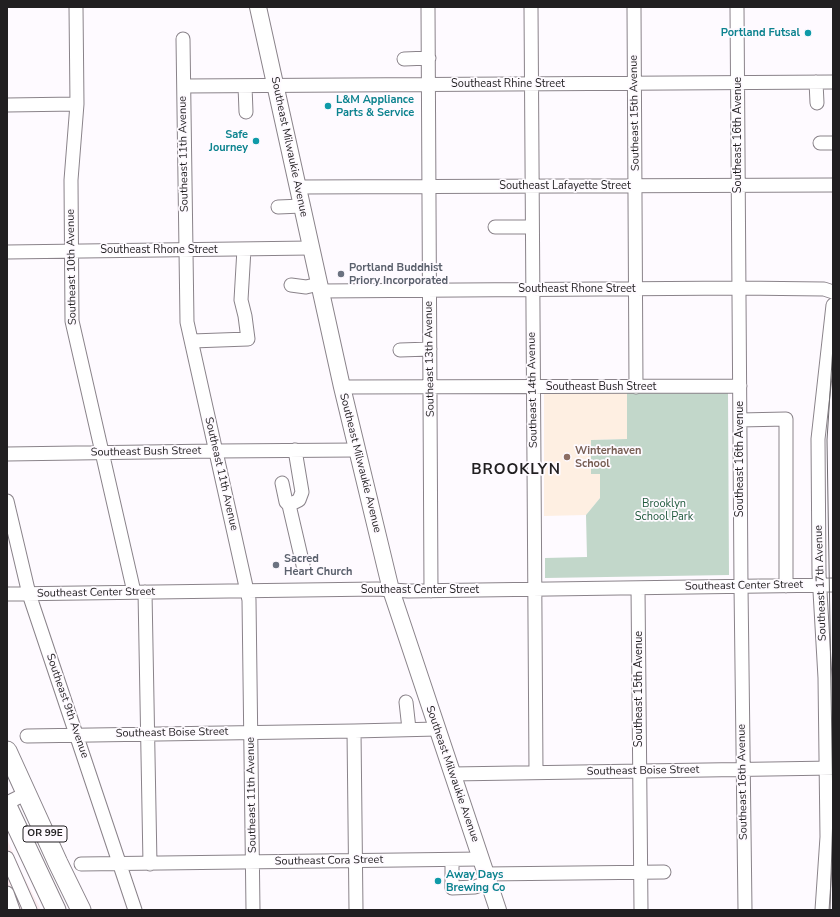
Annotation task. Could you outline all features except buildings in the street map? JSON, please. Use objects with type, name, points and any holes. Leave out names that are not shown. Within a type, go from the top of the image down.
[{"type":"highway","name":"OR 99E","points":[[7,751],[81,910]]},
{"type":"highway","name":"OR 99E","points":[[7,806],[56,910]]},
{"type":"main road","name":"Southeast Milwaukie Avenue","points":[[258,7],[342,388],[391,590],[498,910]]},
{"type":"street","name":"Southeast 10th Avenue","points":[[76,7],[77,104],[71,180],[72,321],[102,453],[139,592],[148,734],[150,864]]},
{"type":"street","name":"Southeast 13th Avenue","points":[[428,7],[431,591]]},
{"type":"street","name":"Southeast 14th Avenue","points":[[531,7],[536,772]]},
{"type":"street","name":"Southeast 15th Avenue","points":[[634,7],[636,387]]},
{"type":"street","name":"Southeast 16th Avenue","points":[[737,7],[745,910]]},
{"type":"street","name":"Southeast 11th Avenue","points":[[183,39],[187,322],[249,600],[253,910]]},
{"type":"street","points":[[404,59],[429,58]]},
{"type":"street","points":[[816,82],[817,103]]},
{"type":"street","name":"Southeast Rhine Street","points":[[184,86],[833,82]]},
{"type":"street","points":[[245,86],[246,112]]},
{"type":"street","points":[[7,105],[77,104]]},
{"type":"street","points":[[820,143],[833,142]]},
{"type":"street","name":"Southeast Lafayette Street","points":[[298,187],[636,187],[833,185]]},
{"type":"street","points":[[278,207],[302,206]]},
{"type":"street","points":[[495,227],[532,227]]},
{"type":"street","name":"Southeast Rhone Street","points":[[7,252],[311,248]]},
{"type":"street","points":[[192,340],[248,339],[241,300],[244,249]]},
{"type":"street","name":"Southeast Rhone Street","points":[[291,285],[306,287],[429,290],[739,288],[824,289],[833,292]]},
{"type":"street","name":"Southeast 17th Avenue","points":[[822,910],[830,768],[820,585],[818,439],[833,305]]},
{"type":"street","points":[[400,350],[430,349]]},
{"type":"street","name":"Southeast Bush Street","points":[[342,388],[740,386]]},
{"type":"street","points":[[740,420],[786,420],[786,586]]},
{"type":"street","points":[[289,505],[299,500],[302,492],[295,450]]},
{"type":"street","name":"Southeast Bush Street","points":[[7,454],[357,450]]},
{"type":"street","points":[[282,483],[286,502],[289,505],[303,565]]},
{"type":"street","name":"Southeast 9th Avenue","points":[[7,500],[28,594],[135,910]]},
{"type":"street","name":"Southeast Center Street","points":[[7,594],[377,589],[431,591],[833,585]]},
{"type":"street","name":"Southeast 15th Avenue","points":[[638,588],[641,910]]},
{"type":"street","points":[[406,702],[409,729]]},
{"type":"street","name":"Southeast Boise Street","points":[[27,736],[354,731],[437,728]]},
{"type":"street","points":[[354,731],[356,910]]},
{"type":"street","name":"Southeast Boise Street","points":[[452,774],[830,768]]},
{"type":"street","points":[[7,803],[26,794]]},
{"type":"street","points":[[7,858],[30,910]]},
{"type":"street","points":[[452,860],[452,888],[476,887],[485,872]]},
{"type":"street","name":"Southeast Cora Street","points":[[81,864],[452,860],[485,872],[664,872]]},
{"type":"street","points":[[7,893],[13,910]]},
{"type":"shaded area","name":"Winterhaven School","points":[[627,392],[627,439],[591,440],[591,474],[600,473],[600,498],[586,515],[544,516],[544,393]]},
{"type":"shaded area","points":[[7,839],[21,871],[41,910],[7,910]]},
{"type":"green space","name":"Brooklyn School Park","points":[[627,392],[728,392],[729,575],[545,578],[545,558],[587,557],[586,515],[600,498],[600,474],[591,474],[591,440],[627,439]]},
{"type":"tram line","points":[[830,910],[833,812],[827,440],[833,346]]},
{"type":"place","name":"Portland Futsal","points":[[808,33]]},
{"type":"place","name":"L&M Appliance Parts & Service","points":[[328,106]]},
{"type":"place","name":"Safe Journey","points":[[256,141]]},
{"type":"place","name":"Portland Buddhist Priory Incorporated","points":[[341,274]]},
{"type":"place","name":"Winterhaven School","points":[[567,457]]},
{"type":"place","name":"Sacred Heart Church","points":[[276,565]]},
{"type":"place","name":"Away Days Brewing Co","points":[[438,881]]},
{"type":"district","name":"BROOKLYN","points":[[516,470]]}]
